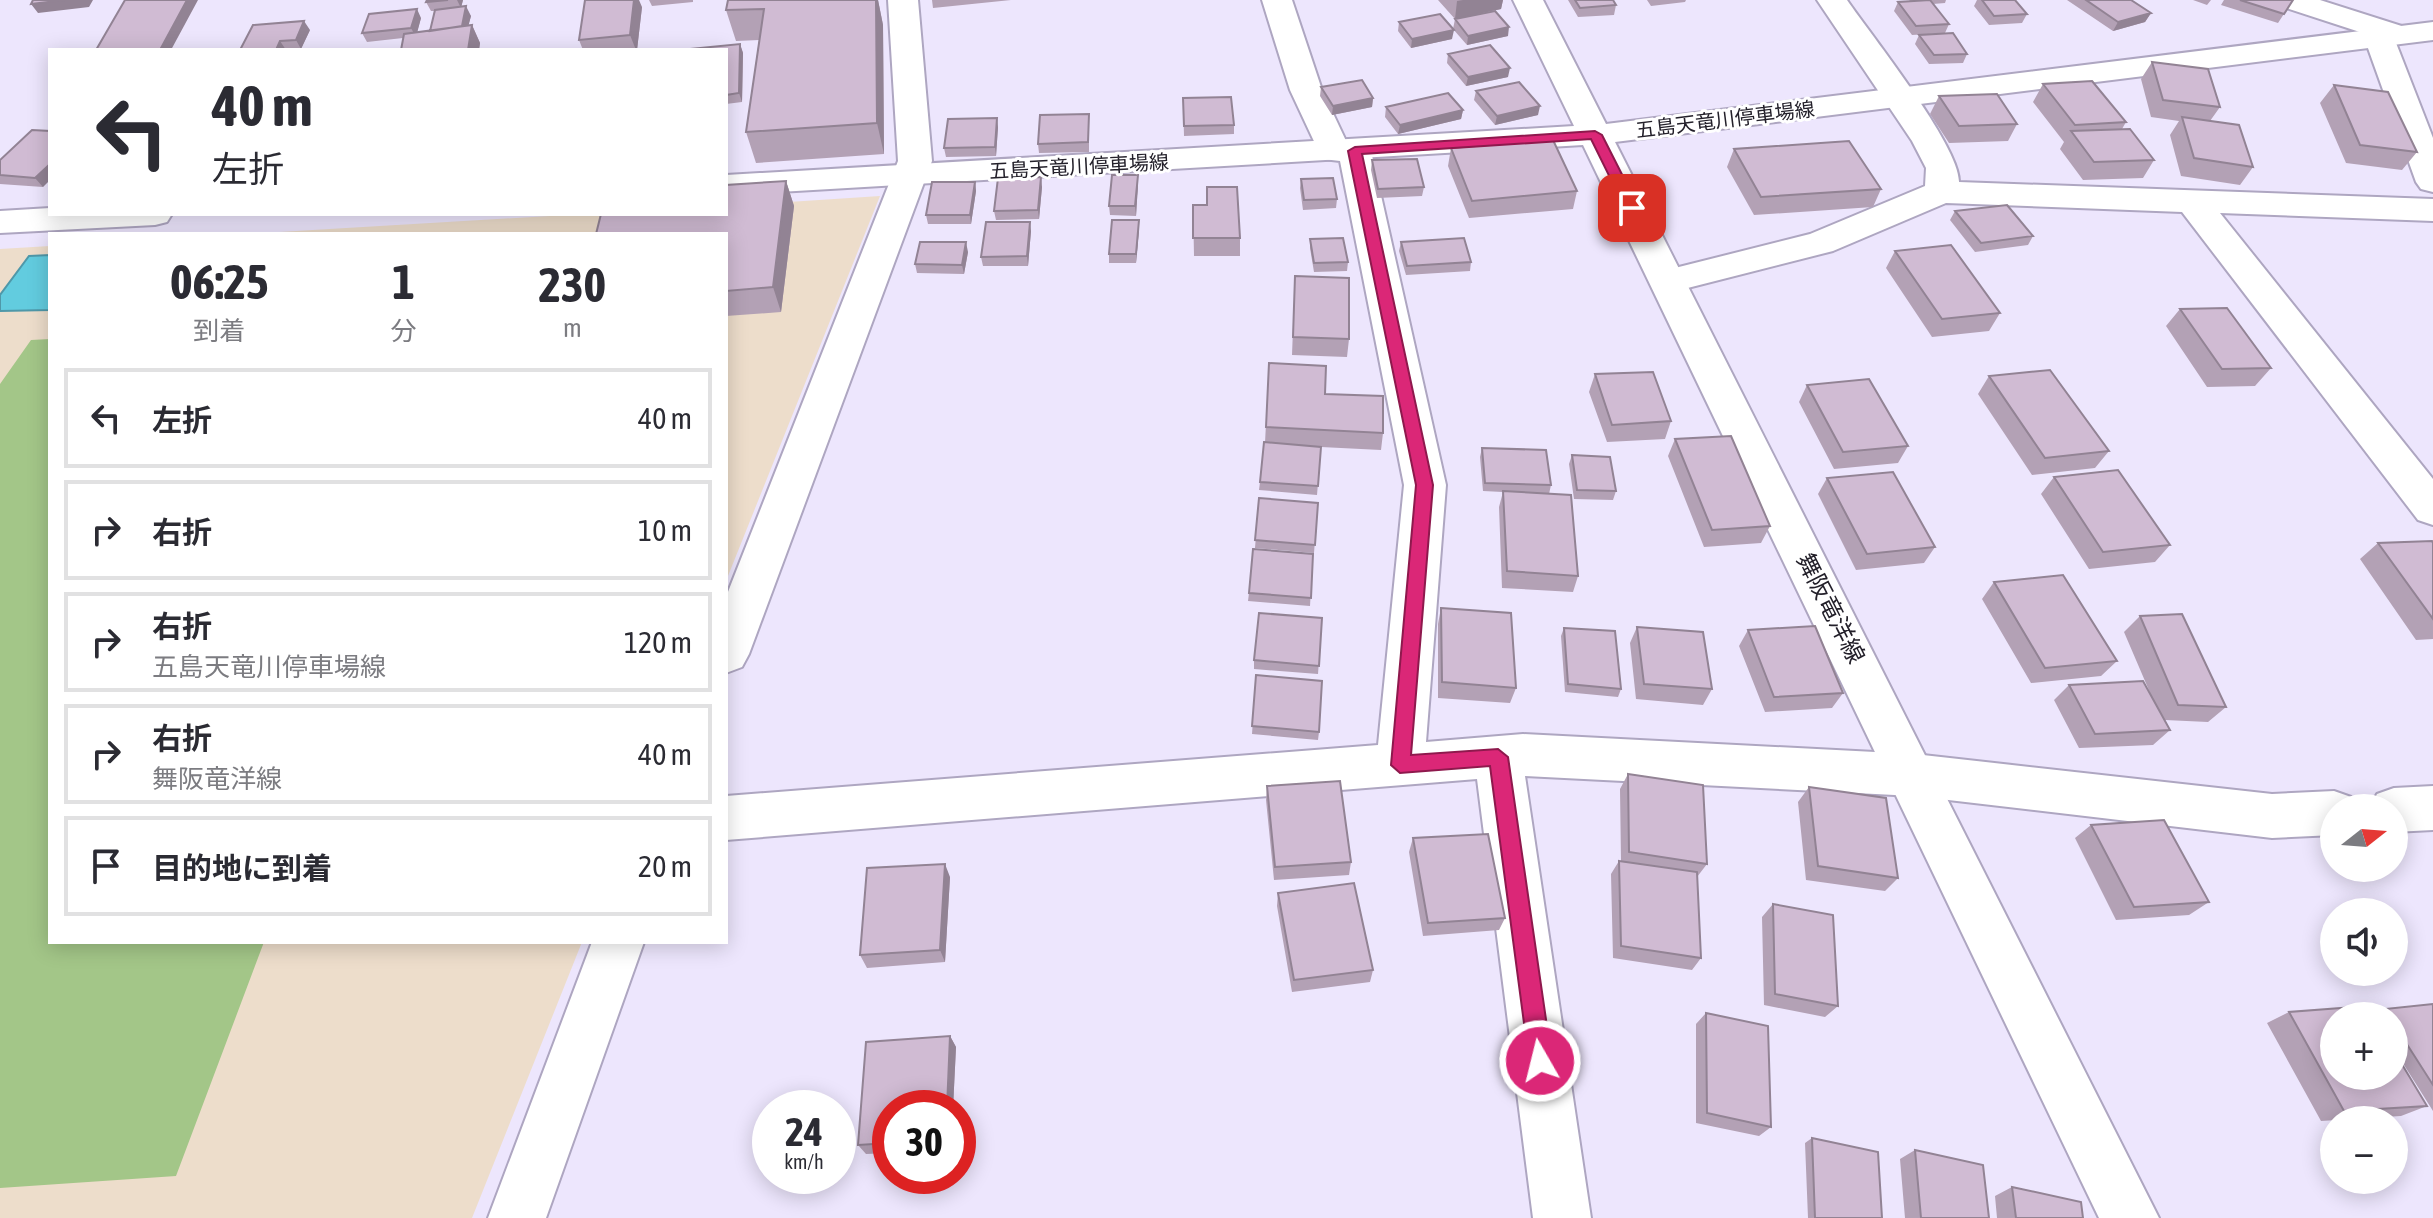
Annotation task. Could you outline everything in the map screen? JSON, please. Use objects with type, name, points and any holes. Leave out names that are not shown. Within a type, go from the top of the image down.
[{"type":"street","points":[[728,649],[915,161],[903,0]]},
{"type":"street","points":[[1277,0],[1306,90],[1345,151],[1425,485],[1400,765]]},
{"type":"street","name":"舞阪竜洋線","points":[[1528,0],[1914,775],[2130,1218]]},
{"type":"street","points":[[1832,0],[1943,168],[1942,192]]},
{"type":"street","points":[[2290,0],[2389,36],[2422,126],[2433,182]]},
{"type":"street","name":"五島天竜川停車場線","points":[[728,185],[1595,135],[2433,31]]},
{"type":"street","points":[[1668,281],[1821,243],[1942,192],[2433,210]]},
{"type":"street","points":[[2192,201],[2433,509]]},
{"type":"street","points":[[0,222],[116,216]]},
{"type":"street","points":[[728,818],[1523,755],[1914,775],[2272,816],[2320,814]]},
{"type":"street","points":[[1498,757],[1566,1217]]},
{"type":"street","points":[[2408,809],[2433,808]]},
{"type":"street","points":[[517,1218],[617,944]]},
{"type":"shaded area","points":[[880,196],[728,576],[728,232],[279,232],[549,216],[728,216],[728,206]]},
{"type":"shaded area","points":[[48,246],[48,944],[581,944],[472,1218],[0,1218],[0,249]]},
{"type":"green space","points":[[48,339],[48,944],[263,944],[176,1176],[0,1188],[0,384],[31,340]]},
{"type":"water","points":[[48,255],[48,310],[0,311],[0,295],[29,256]]},
{"type":"building","points":[[33,0],[65,0],[31,4]]},
{"type":"building","points":[[125,0],[187,0],[161,48],[97,48]]},
{"type":"building","points":[[585,0],[634,0],[630,35],[579,40]]},
{"type":"building","points":[[728,0],[876,0],[877,123],[746,132],[764,9],[726,10]]},
{"type":"building","points":[[1575,0],[1613,0],[1616,5],[1580,8]]},
{"type":"building","points":[[1930,0],[1949,24],[1916,26],[1898,2]]},
{"type":"building","points":[[1982,0],[2015,0],[2027,14],[1994,16]]},
{"type":"building","points":[[2086,0],[2131,0],[2151,13],[2118,22]]},
{"type":"building","points":[[2240,0],[2293,0],[2284,14]]},
{"type":"building","points":[[466,6],[462,26],[430,31],[435,10]]},
{"type":"building","points":[[417,9],[411,28],[362,33],[369,14]]},
{"type":"building","points":[[1495,11],[1509,27],[1468,36],[1455,19]]},
{"type":"building","points":[[1440,14],[1454,30],[1412,39],[1399,22]]},
{"type":"building","points":[[304,21],[296,40],[280,41],[277,48],[241,48],[253,25]]},
{"type":"building","points":[[472,25],[468,48],[401,48],[404,34]]},
{"type":"building","points":[[1953,33],[1967,54],[1934,55],[1919,35]]},
{"type":"building","points":[[740,44],[739,93],[728,95],[728,48],[701,48]]},
{"type":"building","points":[[1490,45],[1510,68],[1468,77],[1448,54]]},
{"type":"building","points":[[2152,62],[2208,69],[2220,107],[2163,100]]},
{"type":"building","points":[[1362,80],[1373,98],[1333,106],[1321,87]]},
{"type":"building","points":[[2092,81],[2126,122],[2075,125],[2043,84]]},
{"type":"building","points":[[1519,82],[1540,106],[1497,116],[1476,91]]},
{"type":"building","points":[[2334,85],[2388,92],[2417,152],[2360,145]]},
{"type":"building","points":[[1448,93],[1463,110],[1400,125],[1386,107]]},
{"type":"building","points":[[1997,94],[2017,124],[1959,126],[1939,96]]},
{"type":"building","points":[[1231,97],[1234,125],[1184,126],[1183,98]]},
{"type":"building","points":[[1089,114],[1088,142],[1038,144],[1040,115]]},
{"type":"building","points":[[2182,117],[2239,125],[2253,167],[2194,158]]},
{"type":"building","points":[[997,118],[995,147],[944,148],[948,119]]},
{"type":"building","points":[[2130,129],[2154,160],[2094,162],[2071,131]]},
{"type":"building","points":[[32,130],[48,131],[48,166],[35,178],[0,175],[0,160]]},
{"type":"building","points":[[1553,140],[1577,191],[1472,201],[1451,148]]},
{"type":"building","points":[[1849,141],[1881,189],[1761,197],[1734,149]]},
{"type":"building","points":[[1417,159],[1424,187],[1378,189],[1372,160]]},
{"type":"building","points":[[1112,175],[1138,175],[1135,206],[1109,206]]},
{"type":"building","points":[[1041,177],[1038,210],[994,211],[998,178]]},
{"type":"building","points":[[1333,178],[1337,199],[1304,200],[1301,179]]},
{"type":"building","points":[[786,181],[773,287],[728,291],[728,232],[596,232],[600,216],[728,216],[728,185]]},
{"type":"building","points":[[932,182],[975,182],[970,215],[926,215]]},
{"type":"building","points":[[1207,187],[1237,187],[1240,238],[1193,238],[1193,205],[1207,205]]},
{"type":"building","points":[[2007,205],[2033,236],[1981,243],[1955,211]]},
{"type":"building","points":[[1112,220],[1139,220],[1136,254],[1109,254]]},
{"type":"building","points":[[986,222],[1030,222],[1027,256],[981,257]]},
{"type":"building","points":[[1343,238],[1348,262],[1314,263],[1310,239]]},
{"type":"building","points":[[1464,238],[1471,262],[1407,266],[1401,242]]},
{"type":"building","points":[[920,242],[966,242],[962,265],[915,264]]},
{"type":"building","points":[[1951,245],[2000,313],[1942,319],[1895,251]]},
{"type":"building","points":[[1295,276],[1349,278],[1349,339],[1293,337]]},
{"type":"building","points":[[2227,308],[2271,368],[2222,369],[2180,309]]},
{"type":"building","points":[[1269,363],[1326,366],[1325,394],[1383,396],[1383,433],[1266,427]]},
{"type":"building","points":[[2050,370],[2109,451],[2045,458],[1989,376]]},
{"type":"building","points":[[1653,372],[1671,421],[1612,425],[1595,374]]},
{"type":"building","points":[[1869,379],[1908,446],[1843,452],[1807,385]]},
{"type":"building","points":[[1731,436],[1770,526],[1712,530],[1675,439]]},
{"type":"building","points":[[1264,442],[1321,447],[1318,486],[1260,482]]},
{"type":"building","points":[[1482,448],[1546,450],[1551,485],[1485,483]]},
{"type":"building","points":[[1572,455],[1610,457],[1616,491],[1577,490]]},
{"type":"building","points":[[2118,470],[2170,545],[2103,552],[2054,477]]},
{"type":"building","points":[[1893,472],[1935,547],[1867,554],[1827,478]]},
{"type":"building","points":[[1503,491],[1571,495],[1578,576],[1507,571]]},
{"type":"building","points":[[1259,498],[1318,503],[1315,545],[1255,540]]},
{"type":"building","points":[[2378,543],[2433,543],[2433,619]]},
{"type":"building","points":[[1253,549],[1313,554],[1311,598],[1249,593]]},
{"type":"building","points":[[2063,575],[2117,661],[2045,668],[1994,582]]},
{"type":"building","points":[[1441,608],[1511,613],[1516,688],[1442,682]]},
{"type":"building","points":[[1259,613],[1322,618],[1319,666],[1254,660]]},
{"type":"building","points":[[2182,614],[2226,707],[2178,705],[2140,616]]},
{"type":"building","points":[[1815,626],[1843,693],[1774,697],[1748,630]]},
{"type":"building","points":[[1637,627],[1703,632],[1712,689],[1644,684]]},
{"type":"building","points":[[1564,628],[1615,631],[1621,689],[1568,684]]},
{"type":"building","points":[[1256,675],[1322,681],[1319,732],[1252,726]]},
{"type":"building","points":[[2143,681],[2170,730],[2095,734],[2069,685]]},
{"type":"building","points":[[1628,774],[1703,785],[1707,864],[1629,852]]},
{"type":"building","points":[[1340,781],[1351,862],[1275,867],[1267,786]]},
{"type":"building","points":[[1809,787],[1886,798],[1898,878],[1818,866]]},
{"type":"building","points":[[2164,820],[2209,902],[2134,907],[2091,825]]},
{"type":"building","points":[[1488,834],[1505,918],[1428,923],[1413,838]]},
{"type":"building","points":[[1619,861],[1697,872],[1701,958],[1621,946]]},
{"type":"building","points":[[945,864],[940,950],[860,955],[867,868]]},
{"type":"building","points":[[1354,883],[1373,970],[1294,980],[1278,893]]},
{"type":"building","points":[[1773,904],[1833,915],[1838,1006],[1775,994]]},
{"type":"building","points":[[2433,1004],[2433,1085],[2408,1046],[2408,1007]]},
{"type":"building","points":[[2320,1010],[2320,1068],[2289,1012]]},
{"type":"building","points":[[1706,1013],[1768,1026],[1771,1127],[1707,1113]]},
{"type":"building","points":[[950,1036],[948,1090],[872,1090],[872,1144],[858,1145],[866,1042]]},
{"type":"building","points":[[2408,1074],[2427,1106],[2408,1107],[2341,1106],[2332,1090],[2408,1090]]},
{"type":"building","points":[[1812,1138],[1878,1152],[1882,1218],[1815,1218]]},
{"type":"building","points":[[1915,1150],[1983,1165],[1989,1218],[1921,1218]]},
{"type":"building","points":[[2012,1187],[2081,1202],[2083,1218],[2016,1218]]},
{"type":"route","points":[[1540,1061],[1498,757],[1400,765],[1425,485],[1355,151],[1595,135],[1632,208]]}]
